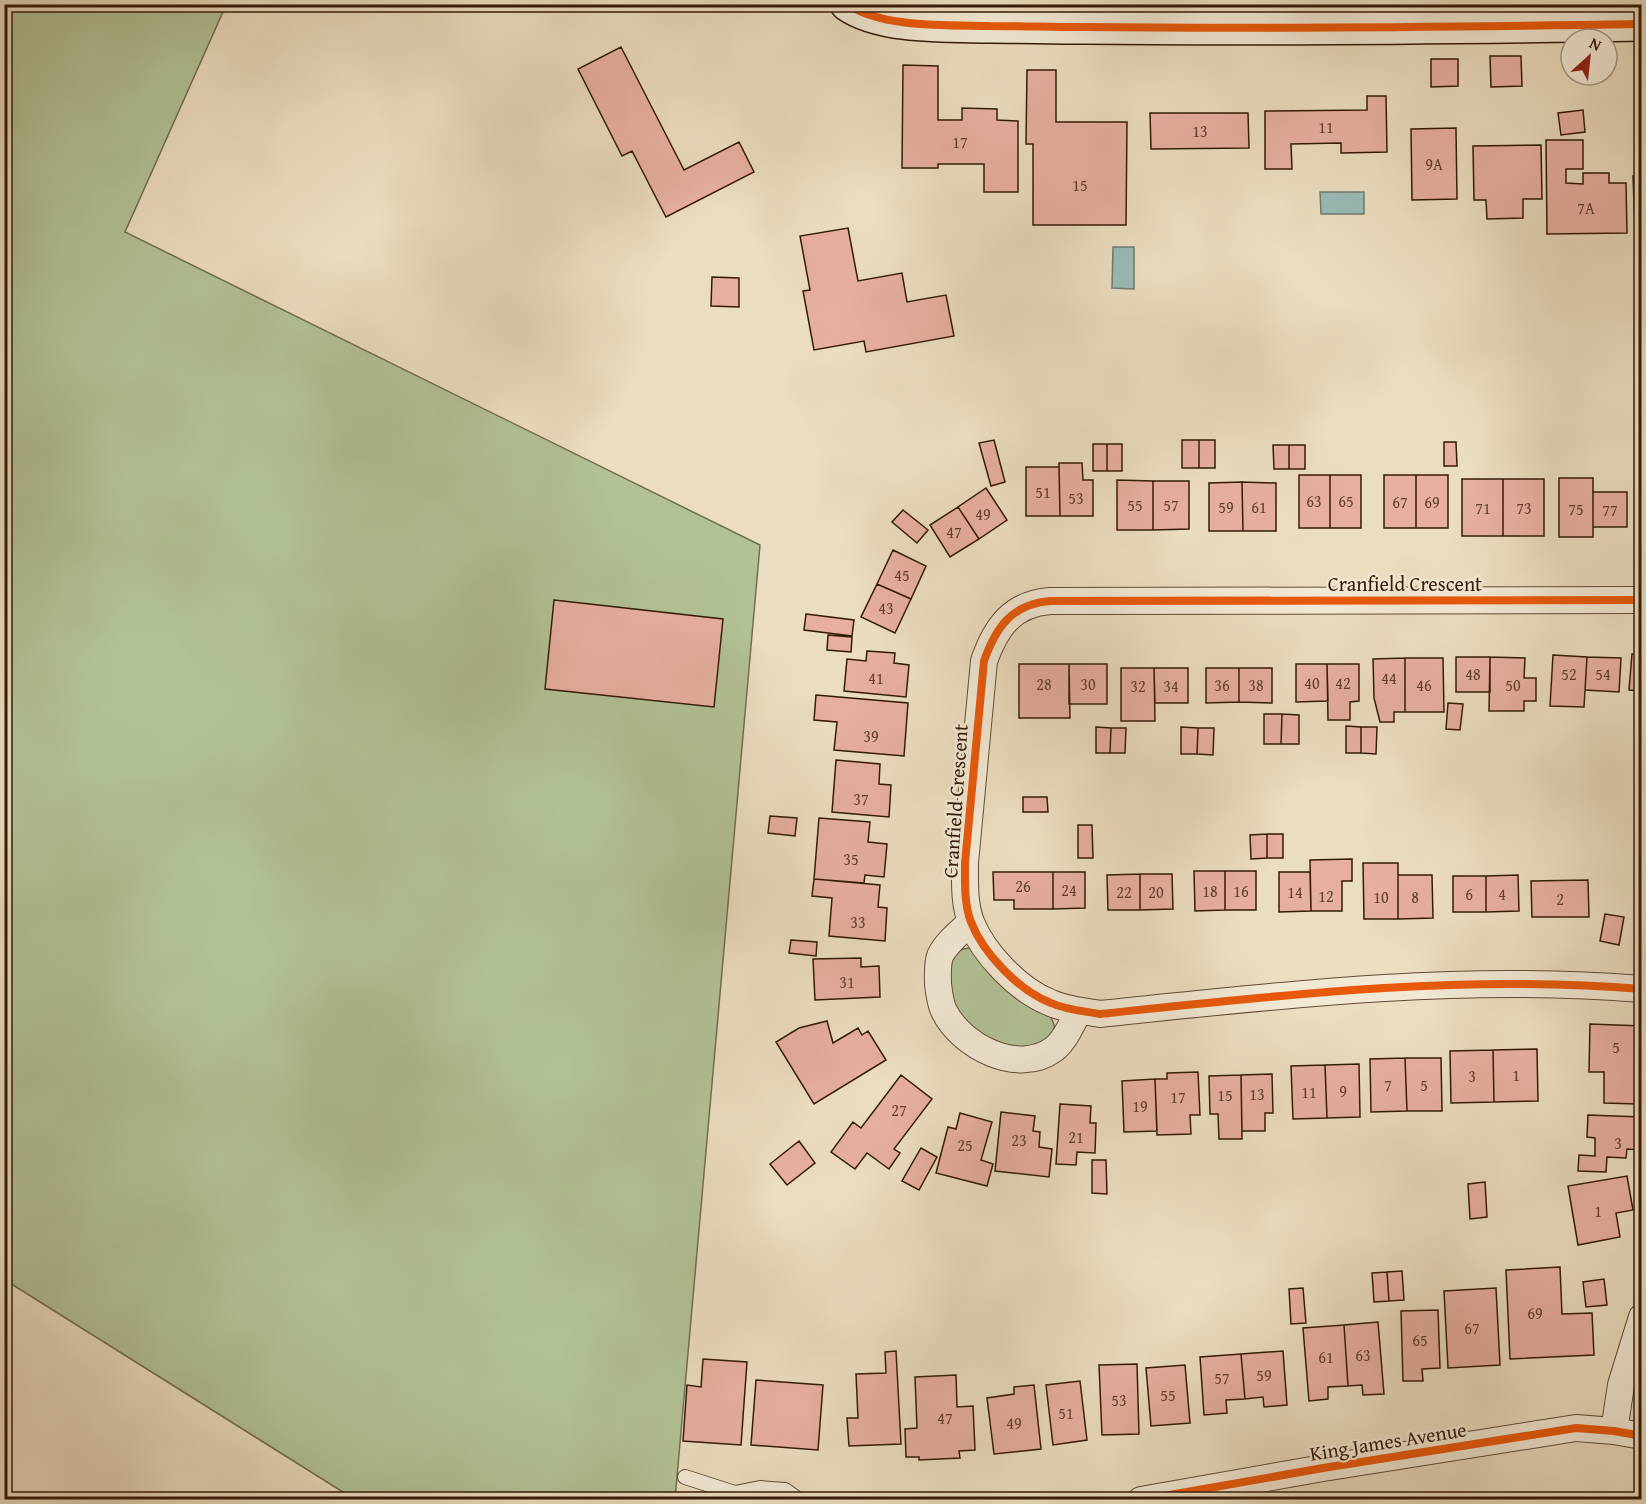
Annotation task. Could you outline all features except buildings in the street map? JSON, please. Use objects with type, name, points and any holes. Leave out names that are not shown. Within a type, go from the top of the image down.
[{"type":"street","points":[[847,4],[869,16],[900,22],[953,25],[1413,27],[1641,24]]},
{"type":"street","name":"Cranfield Crescent","points":[[1641,600],[1035,602],[1016,611],[1002,625],[988,648],[984,661],[965,863],[965,892],[971,922],[985,946],[1011,977],[1029,991],[1050,1003],[1079,1011],[1100,1014],[1312,992],[1449,985],[1570,984],[1641,989]]},
{"type":"street","points":[[971,922],[944,948],[937,972],[943,1009],[962,1035],[991,1053],[1008,1058],[1027,1059],[1055,1049],[1079,1011]]},
{"type":"street","points":[[1614,1431],[1621,1385],[1641,1317]]},
{"type":"street","name":"King James Avenue","points":[[1141,1500],[1323,1468],[1576,1428],[1641,1436]]},
{"type":"lane","points":[[685,1477],[738,1496],[760,1488],[784,1490],[799,1500]]},
{"type":"green space","points":[[4,5],[226,5],[125,232],[760,545],[675,1499],[354,1499],[5,1280]]},
{"type":"green space","points":[[969,948],[1050,1016],[1054,1025],[1050,1038],[1028,1047],[1006,1047],[979,1035],[967,1026],[953,1005],[950,967],[953,955]]},
{"type":"water","points":[[1320,192],[1364,192],[1364,214],[1321,214]]},
{"type":"water","points":[[1113,247],[1134,247],[1134,289],[1112,288]]},
{"type":"cycle path","points":[[847,4],[861,12],[896,21],[954,26],[1293,28],[1642,24]]},
{"type":"cycle path","points":[[1642,600],[1050,601],[1025,607],[1007,619],[1000,628],[984,661],[965,863],[966,900],[969,915],[984,946],[1004,970],[1027,990],[1069,1009],[1100,1014],[1303,994],[1438,985],[1574,985],[1642,989]]},
{"type":"cycle path","points":[[1141,1500],[1323,1468],[1576,1428],[1642,1436]]}]
